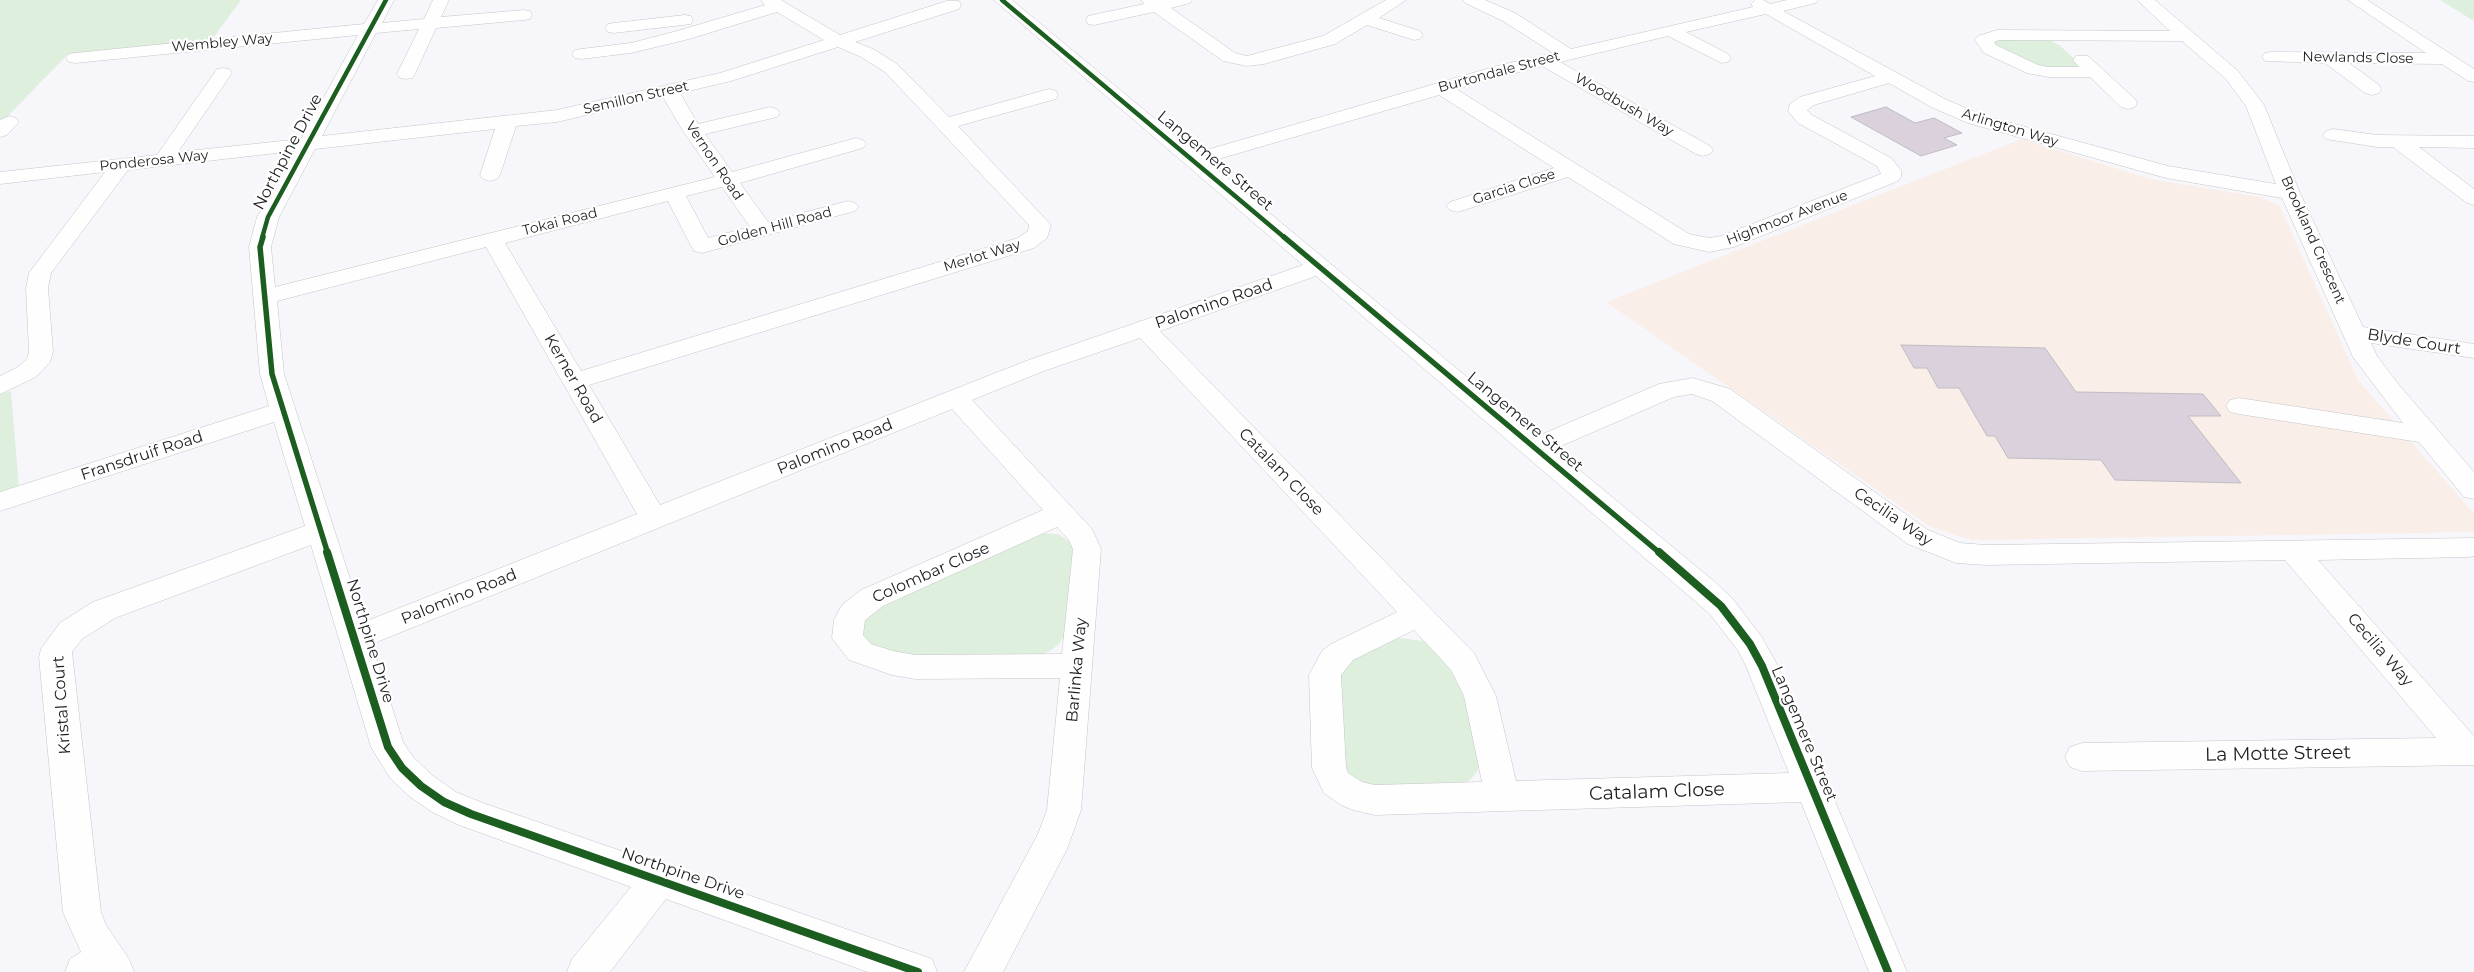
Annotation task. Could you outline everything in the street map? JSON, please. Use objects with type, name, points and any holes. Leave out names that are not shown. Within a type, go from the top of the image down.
[{"type":"street","name":"Northpine Drive","points":[[386,0],[268,217],[260,247],[272,374],[388,747],[402,768],[421,786],[444,802],[471,814],[918,972]]},
{"type":"street","points":[[406,74],[441,0]]},
{"type":"street","name":"Langemere Street","points":[[1002,0],[1535,447],[1721,606],[1750,644],[1762,666],[1888,972]]},
{"type":"street","points":[[1094,20],[1153,3],[1184,0]]},
{"type":"street","points":[[1153,3],[1229,57],[1241,61],[1258,60],[1329,40],[1398,0]]},
{"type":"street","name":"Burtondale Street","points":[[1193,160],[1441,88],[1567,54],[1670,30],[1759,4],[1810,0]]},
{"type":"street","name":"Brookland Crescent","points":[[2145,0],[2232,75],[2255,105],[2290,193],[2365,357],[2380,378],[2472,486]]},
{"type":"street","points":[[2356,0],[2474,77]]},
{"type":"street","points":[[1485,2],[1567,54]]},
{"type":"street","points":[[581,54],[631,48],[717,25],[774,3]]},
{"type":"street","name":"Merlot Way","points":[[574,381],[1026,243],[1036,237],[1040,229],[1038,222],[891,68],[876,58],[838,41],[774,3]]},
{"type":"street","name":"Arlington Way","points":[[1759,4],[1938,103],[2007,129],[2166,172],[2290,193]]},
{"type":"street","name":"Semillon Street","points":[[308,144],[557,116],[734,75],[953,5]]},
{"type":"street","name":"Wembley Way","points":[[75,58],[370,28],[524,15]]},
{"type":"street","points":[[614,28],[698,19],[711,21],[717,25]]},
{"type":"street","points":[[1364,20],[1414,36]]},
{"type":"street","points":[[1670,30],[1722,58]]},
{"type":"street","points":[[2095,72],[2049,72],[2033,69],[1990,49],[1984,43],[1986,38],[1997,35],[2189,36]]},
{"type":"street","points":[[2056,35],[2128,103]]},
{"type":"street","name":"Newlands Close","points":[[2271,57],[2446,59]]},
{"type":"street","points":[[2330,58],[2372,89]]},
{"type":"street","name":"Woodbush Way","points":[[1544,60],[1703,150]]},
{"type":"street","points":[[163,160],[223,74]]},
{"type":"street","name":"Highmoor Avenue","points":[[1441,88],[1682,238],[1699,244],[1726,242],[1891,177],[1891,170],[1884,162],[1805,119],[1797,108],[1807,101],[1891,77]]},
{"type":"street","name":"Vernon Road","points":[[668,90],[726,180],[763,230]]},
{"type":"street","points":[[945,124],[1049,95]]},
{"type":"street","points":[[693,131],[770,113]]},
{"type":"street","points":[[490,175],[507,123]]},
{"type":"street","points":[[2333,135],[2377,141],[2474,142]]},
{"type":"street","points":[[2398,142],[2474,199]]},
{"type":"street","name":"Ponderosa Way","points":[[0,178],[308,144]]},
{"type":"street","name":"Tokai Road","points":[[264,297],[726,180],[856,144]]},
{"type":"street","points":[[0,386],[27,372],[38,362],[41,352],[37,288],[40,273],[46,262],[122,164]]},
{"type":"street","name":"Garcia Close","points":[[1456,206],[1571,169]]},
{"type":"street","name":"Golden Hill Road","points":[[674,193],[702,246],[848,207]]},
{"type":"street","name":"Kerner Road","points":[[492,239],[654,519]]},
{"type":"street","name":"Palomino Road","points":[[355,638],[1035,366],[1320,267]]},
{"type":"street","name":"Catalam Close","points":[[1144,328],[1463,662],[1474,680],[1480,696],[1502,796]]},
{"type":"street","name":"Blyde Court","points":[[2354,332],[2474,351]]},
{"type":"street","name":"Cecilia Way","points":[[1535,447],[1668,390],[1693,386],[1721,396],[1918,537],[1956,553],[1986,555],[2469,547]]},
{"type":"street","name":"Barlinka Way","points":[[956,398],[1082,536],[1087,549],[1066,796],[1060,824],[983,972]]},
{"type":"street","points":[[2239,406],[2429,435]]},
{"type":"street","name":"Fransdruif Road","points":[[0,502],[284,410]]},
{"type":"street","name":"Colombar Close","points":[[1062,513],[872,598],[858,608],[849,620],[847,638],[860,652],[892,663],[915,667],[1077,666]]},
{"type":"street","name":"Kristal Court","points":[[101,967],[82,912],[55,657],[57,649],[62,640],[76,627],[104,610],[321,532]]},
{"type":"street","name":"Cecilia Way","points":[[2293,550],[2471,751]]},
{"type":"street","name":"Catalam Close","points":[[1418,615],[1342,652],[1328,667],[1324,684],[1332,775],[1343,790],[1364,799],[1812,787]]},
{"type":"street","name":"La Motte Street","points":[[2082,757],[2471,751]]},
{"type":"street","points":[[586,972],[658,880]]},
{"type":"shaded area","points":[[2022,139],[2150,179],[2260,197],[2280,207],[2358,380],[2474,514],[2474,532],[1971,540],[1929,526],[1606,302]]},
{"type":"green space","points":[[0,0],[241,0],[210,42],[68,54],[0,124]]},
{"type":"green space","points":[[2440,0],[2474,0],[2474,21]]},
{"type":"green space","points":[[1998,39],[2049,40],[2059,45],[2078,62],[2079,67],[2040,68],[1992,44]]},
{"type":"green space","points":[[11,391],[19,489],[0,496],[0,394]]},
{"type":"green space","points":[[1036,533],[1058,534],[1070,542],[1073,548],[1067,633],[1058,645],[1051,650],[1042,655],[912,657],[872,645],[865,639],[862,632],[862,623],[873,609]]},
{"type":"green space","points":[[1400,638],[1424,641],[1434,647],[1461,685],[1480,762],[1477,772],[1470,780],[1460,785],[1364,786],[1347,772],[1343,764],[1336,685],[1343,665],[1389,641]]},
{"type":"building","points":[[1886,107],[1915,123],[1934,118],[1962,133],[1944,138],[1957,145],[1921,156],[1851,117]]},
{"type":"building","points":[[1901,345],[2045,348],[2076,392],[2203,394],[2221,416],[2188,416],[2241,483],[2115,480],[2101,460],[2008,458],[1995,436],[1987,436],[1959,388],[1938,388],[1927,368],[1914,368]]},
{"type":"cycle path","points":[[386,0],[268,217],[260,247],[272,374],[388,747],[402,768],[421,786],[444,802],[471,814],[918,972]]},
{"type":"cycle path","points":[[1002,0],[1721,606],[1750,644],[1762,666],[1888,972]]}]
